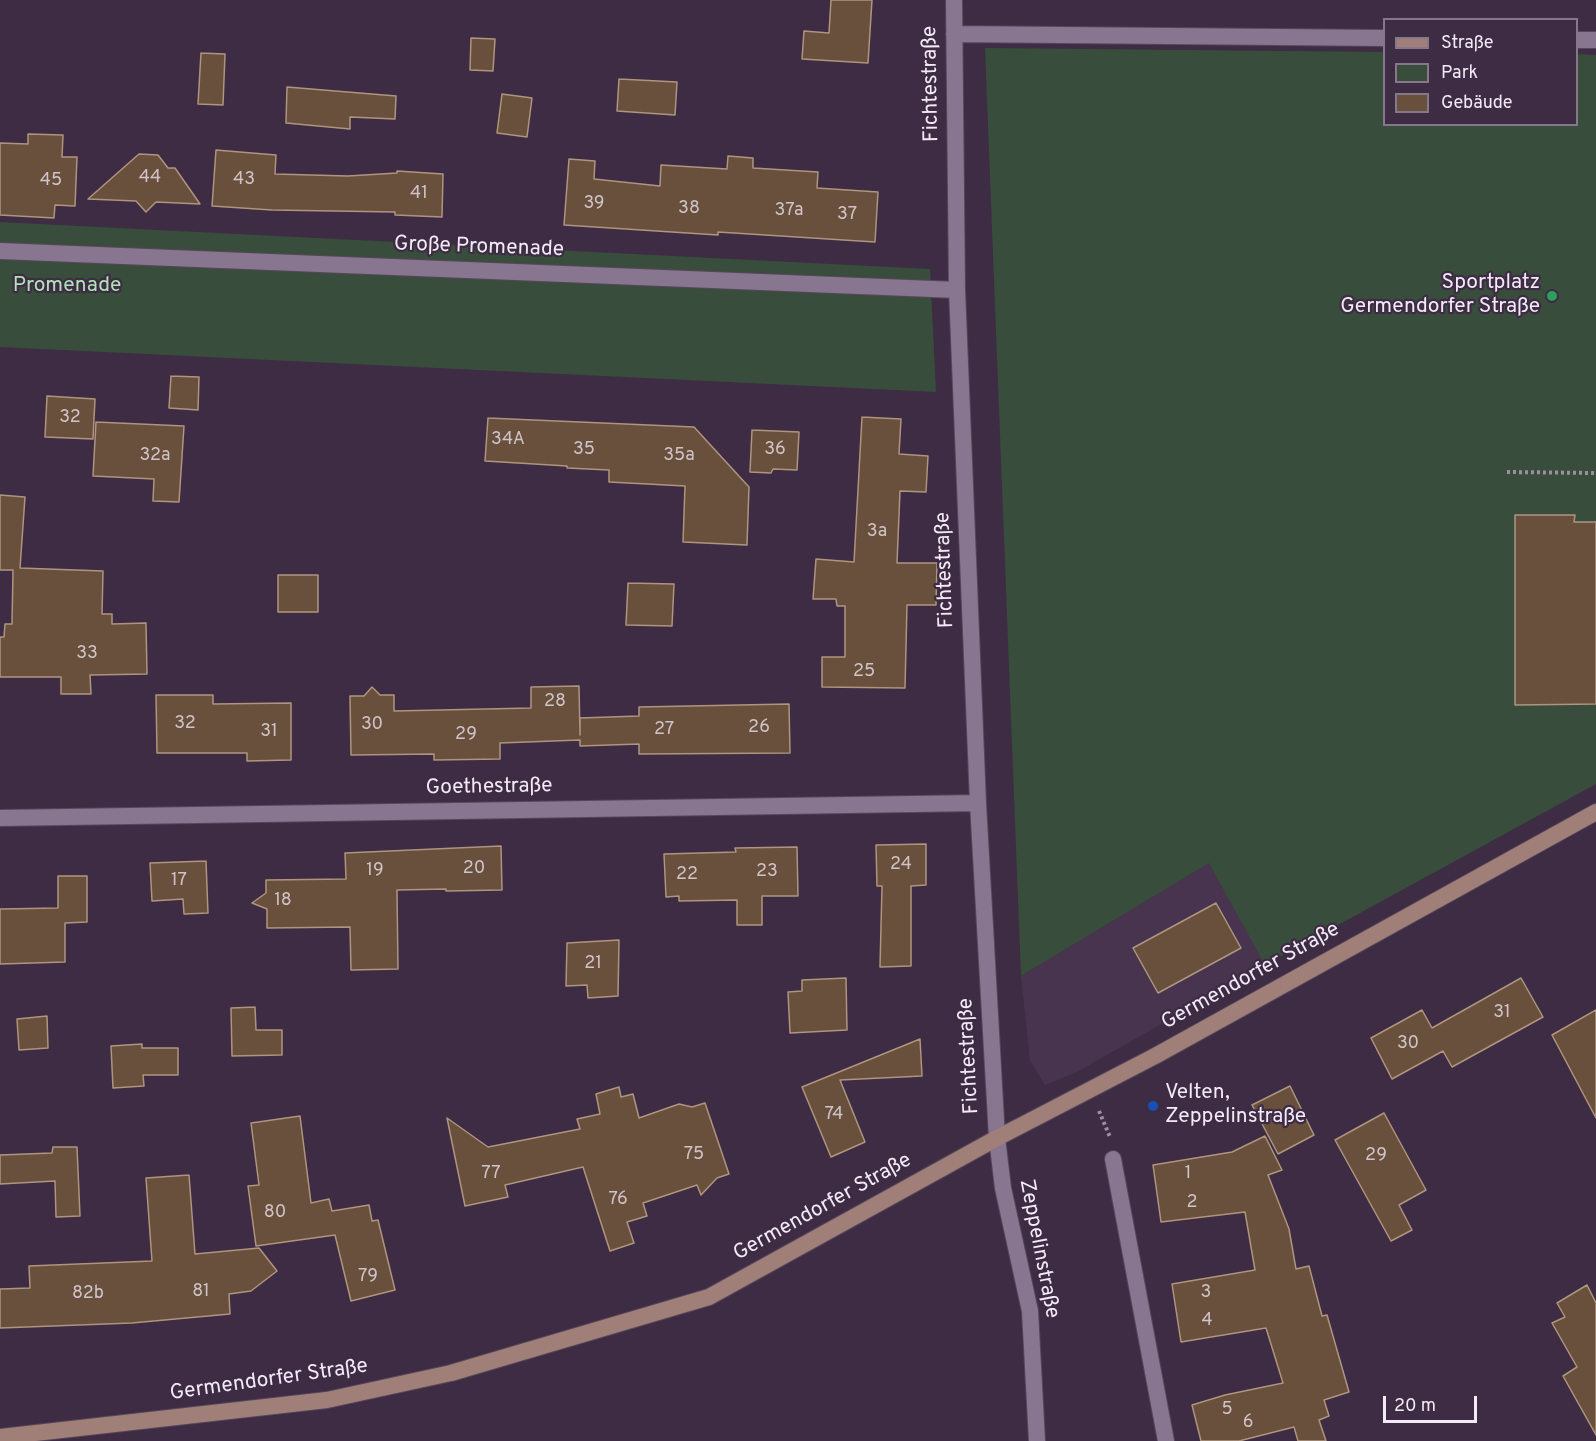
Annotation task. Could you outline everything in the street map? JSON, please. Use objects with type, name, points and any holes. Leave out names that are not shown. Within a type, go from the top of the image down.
[{"type":"main road","name":"Germendorfer Straße","points":[[0,1437],[327,1400],[451,1373],[709,1297],[997,1138],[1155,1056],[1596,812]]},
{"type":"street","name":"Fichtestraße","points":[[954,0],[957,290],[978,803],[997,1138]]},
{"type":"street","points":[[954,34],[1383,38]]},
{"type":"street","points":[[1578,40],[1596,40]]},
{"type":"street","name":"Große Promenade","points":[[0,251],[957,290]]},
{"type":"street","name":"Goethestraße","points":[[0,818],[978,803]]},
{"type":"street","name":"Zeppelinstraße","points":[[997,1138],[1003,1188],[1030,1311],[1037,1441]]},
{"type":"street","points":[[1113,1159],[1166,1441]]},
{"type":"path","points":[[1507,472],[1596,473]]},
{"type":"path","points":[[1090,1090],[1110,1133],[1113,1159]]},
{"type":"shaded area","points":[[1210,862],[1265,965],[1077,1072],[1045,1085],[1030,1061],[1021,976]]},
{"type":"green space","points":[[985,48],[1383,52],[1383,126],[1578,126],[1578,54],[1596,55],[1596,784],[1265,965],[1209,863],[1021,976]]},
{"type":"green space","name":"Promenade","points":[[0,222],[930,269],[936,392],[0,347]]},
{"type":"building","points":[[831,0],[872,0],[868,63],[802,59],[804,31],[829,33]]},
{"type":"building","points":[[471,38],[495,39],[493,71],[470,70]]},
{"type":"building","points":[[201,53],[225,54],[223,105],[198,104]]},
{"type":"building","points":[[619,79],[677,82],[675,115],[617,111]]},
{"type":"building","points":[[287,87],[396,96],[395,119],[350,117],[350,129],[286,123]]},
{"type":"building","points":[[502,94],[532,98],[527,137],[497,133]]},
{"type":"building","points":[[28,134],[63,135],[62,157],[77,157],[75,206],[55,205],[54,218],[0,215],[0,143],[28,144]]},
{"type":"building","points":[[216,150],[276,155],[275,174],[348,176],[397,173],[397,171],[443,174],[442,217],[395,215],[395,212],[272,210],[212,206]]},
{"type":"building","points":[[139,154],[158,155],[168,168],[175,168],[200,204],[156,202],[146,212],[136,201],[88,199]]},
{"type":"building","points":[[728,156],[753,158],[753,168],[818,172],[817,188],[878,192],[875,242],[564,225],[569,159],[595,161],[594,179],[660,186],[661,165],[727,169]]},
{"type":"building","points":[[171,376],[199,377],[198,410],[169,408]]},
{"type":"building","points":[[47,396],[95,399],[93,439],[45,437]]},
{"type":"building","points":[[862,417],[901,419],[899,454],[928,456],[926,492],[900,491],[897,563],[937,563],[936,605],[907,605],[905,688],[822,687],[822,657],[845,657],[845,606],[837,606],[836,599],[813,599],[816,559],[854,562]]},
{"type":"building","points":[[488,418],[694,427],[749,487],[747,545],[683,542],[685,486],[609,482],[609,470],[485,461]]},
{"type":"building","points":[[96,422],[184,426],[179,502],[153,501],[154,479],[93,476]]},
{"type":"building","points":[[752,430],[799,432],[797,470],[773,469],[771,473],[750,472]]},
{"type":"building","points":[[0,495],[25,497],[20,568],[103,571],[102,614],[112,614],[112,624],[146,623],[147,674],[90,675],[91,694],[61,694],[61,677],[0,677],[0,637],[4,637],[5,624],[12,624],[13,570],[0,570]]},
{"type":"building","points":[[1515,515],[1575,515],[1574,522],[1596,522],[1596,704],[1515,705]]},
{"type":"building","points":[[278,575],[318,575],[318,612],[278,612]]},
{"type":"building","points":[[628,583],[674,584],[672,626],[626,625]]},
{"type":"building","points":[[579,686],[580,735],[580,718],[639,716],[639,707],[789,704],[790,753],[639,754],[639,744],[580,746],[580,740],[500,743],[500,759],[434,760],[434,754],[351,755],[350,696],[364,696],[372,687],[380,695],[394,695],[394,711],[531,708],[531,687]]},
{"type":"building","points":[[156,695],[213,695],[213,704],[291,703],[291,760],[247,761],[247,753],[157,753]]},
{"type":"building","points":[[926,844],[926,885],[911,886],[911,966],[880,967],[882,886],[877,886],[876,845]]},
{"type":"building","points":[[501,846],[502,890],[397,890],[398,969],[351,970],[350,927],[267,928],[267,909],[252,903],[266,893],[266,880],[346,879],[345,853]]},
{"type":"building","points":[[797,847],[798,896],[762,896],[762,925],[737,925],[737,900],[679,901],[679,896],[666,897],[664,854],[736,852],[735,848]]},
{"type":"building","points":[[206,861],[208,913],[184,914],[183,899],[152,901],[150,863]]},
{"type":"building","points":[[58,876],[87,876],[87,922],[65,923],[65,962],[0,964],[0,909],[58,908]]},
{"type":"building","points":[[1216,903],[1241,948],[1158,993],[1133,948]]},
{"type":"building","points":[[619,940],[618,996],[588,998],[587,985],[566,986],[567,943]]},
{"type":"building","points":[[846,978],[847,1030],[790,1033],[788,992],[802,991],[802,980]]},
{"type":"building","points":[[1521,978],[1543,1017],[1452,1067],[1443,1051],[1392,1079],[1371,1038],[1422,1010],[1432,1028]]},
{"type":"building","points":[[255,1007],[256,1030],[282,1030],[282,1055],[232,1056],[231,1008]]},
{"type":"building","points":[[1596,1010],[1596,1118],[1552,1035]]},
{"type":"building","points":[[47,1016],[48,1048],[19,1050],[17,1019]]},
{"type":"building","points":[[920,1039],[922,1076],[840,1080],[865,1142],[831,1157],[802,1087]]},
{"type":"building","points":[[142,1044],[142,1048],[178,1048],[178,1075],[143,1075],[144,1086],[113,1088],[111,1046]]},
{"type":"building","points":[[1290,1086],[1314,1135],[1278,1154],[1252,1105]]},
{"type":"building","points":[[619,1087],[621,1097],[633,1094],[639,1118],[679,1104],[692,1107],[705,1103],[729,1174],[717,1178],[701,1195],[697,1185],[643,1203],[647,1216],[627,1222],[634,1243],[610,1251],[583,1167],[505,1185],[508,1197],[465,1206],[447,1118],[488,1147],[580,1129],[577,1119],[600,1114],[596,1094]]},
{"type":"building","points":[[1384,1113],[1426,1190],[1399,1205],[1412,1230],[1391,1241],[1335,1140]]},
{"type":"building","points":[[300,1116],[311,1203],[329,1199],[332,1211],[369,1205],[372,1221],[378,1220],[395,1290],[351,1301],[335,1235],[256,1246],[248,1186],[259,1185],[251,1123]]},
{"type":"building","points":[[1265,1136],[1282,1170],[1268,1175],[1289,1229],[1296,1269],[1309,1266],[1322,1316],[1327,1315],[1349,1392],[1324,1400],[1329,1416],[1319,1420],[1326,1441],[1298,1441],[1294,1427],[1239,1441],[1201,1441],[1192,1405],[1225,1395],[1283,1383],[1266,1328],[1181,1342],[1172,1284],[1255,1270],[1245,1212],[1161,1222],[1153,1165],[1232,1152]]},
{"type":"building","points":[[53,1147],[77,1147],[80,1216],[56,1217],[55,1181],[0,1184],[0,1155],[52,1153]]},
{"type":"building","points":[[189,1175],[195,1254],[259,1248],[277,1271],[251,1291],[229,1294],[230,1314],[132,1323],[0,1328],[0,1289],[30,1288],[29,1266],[152,1261],[146,1178]]},
{"type":"building","points":[[1587,1285],[1596,1303],[1596,1435],[1563,1376],[1577,1367],[1552,1323],[1565,1317],[1557,1303]]},
{"type":"place","name":"Sportplatz Germendorfer Straße","points":[[1552,296]]},
{"type":"place","name":"Velten, Zeppelinstraße","points":[[1153,1106]]}]
